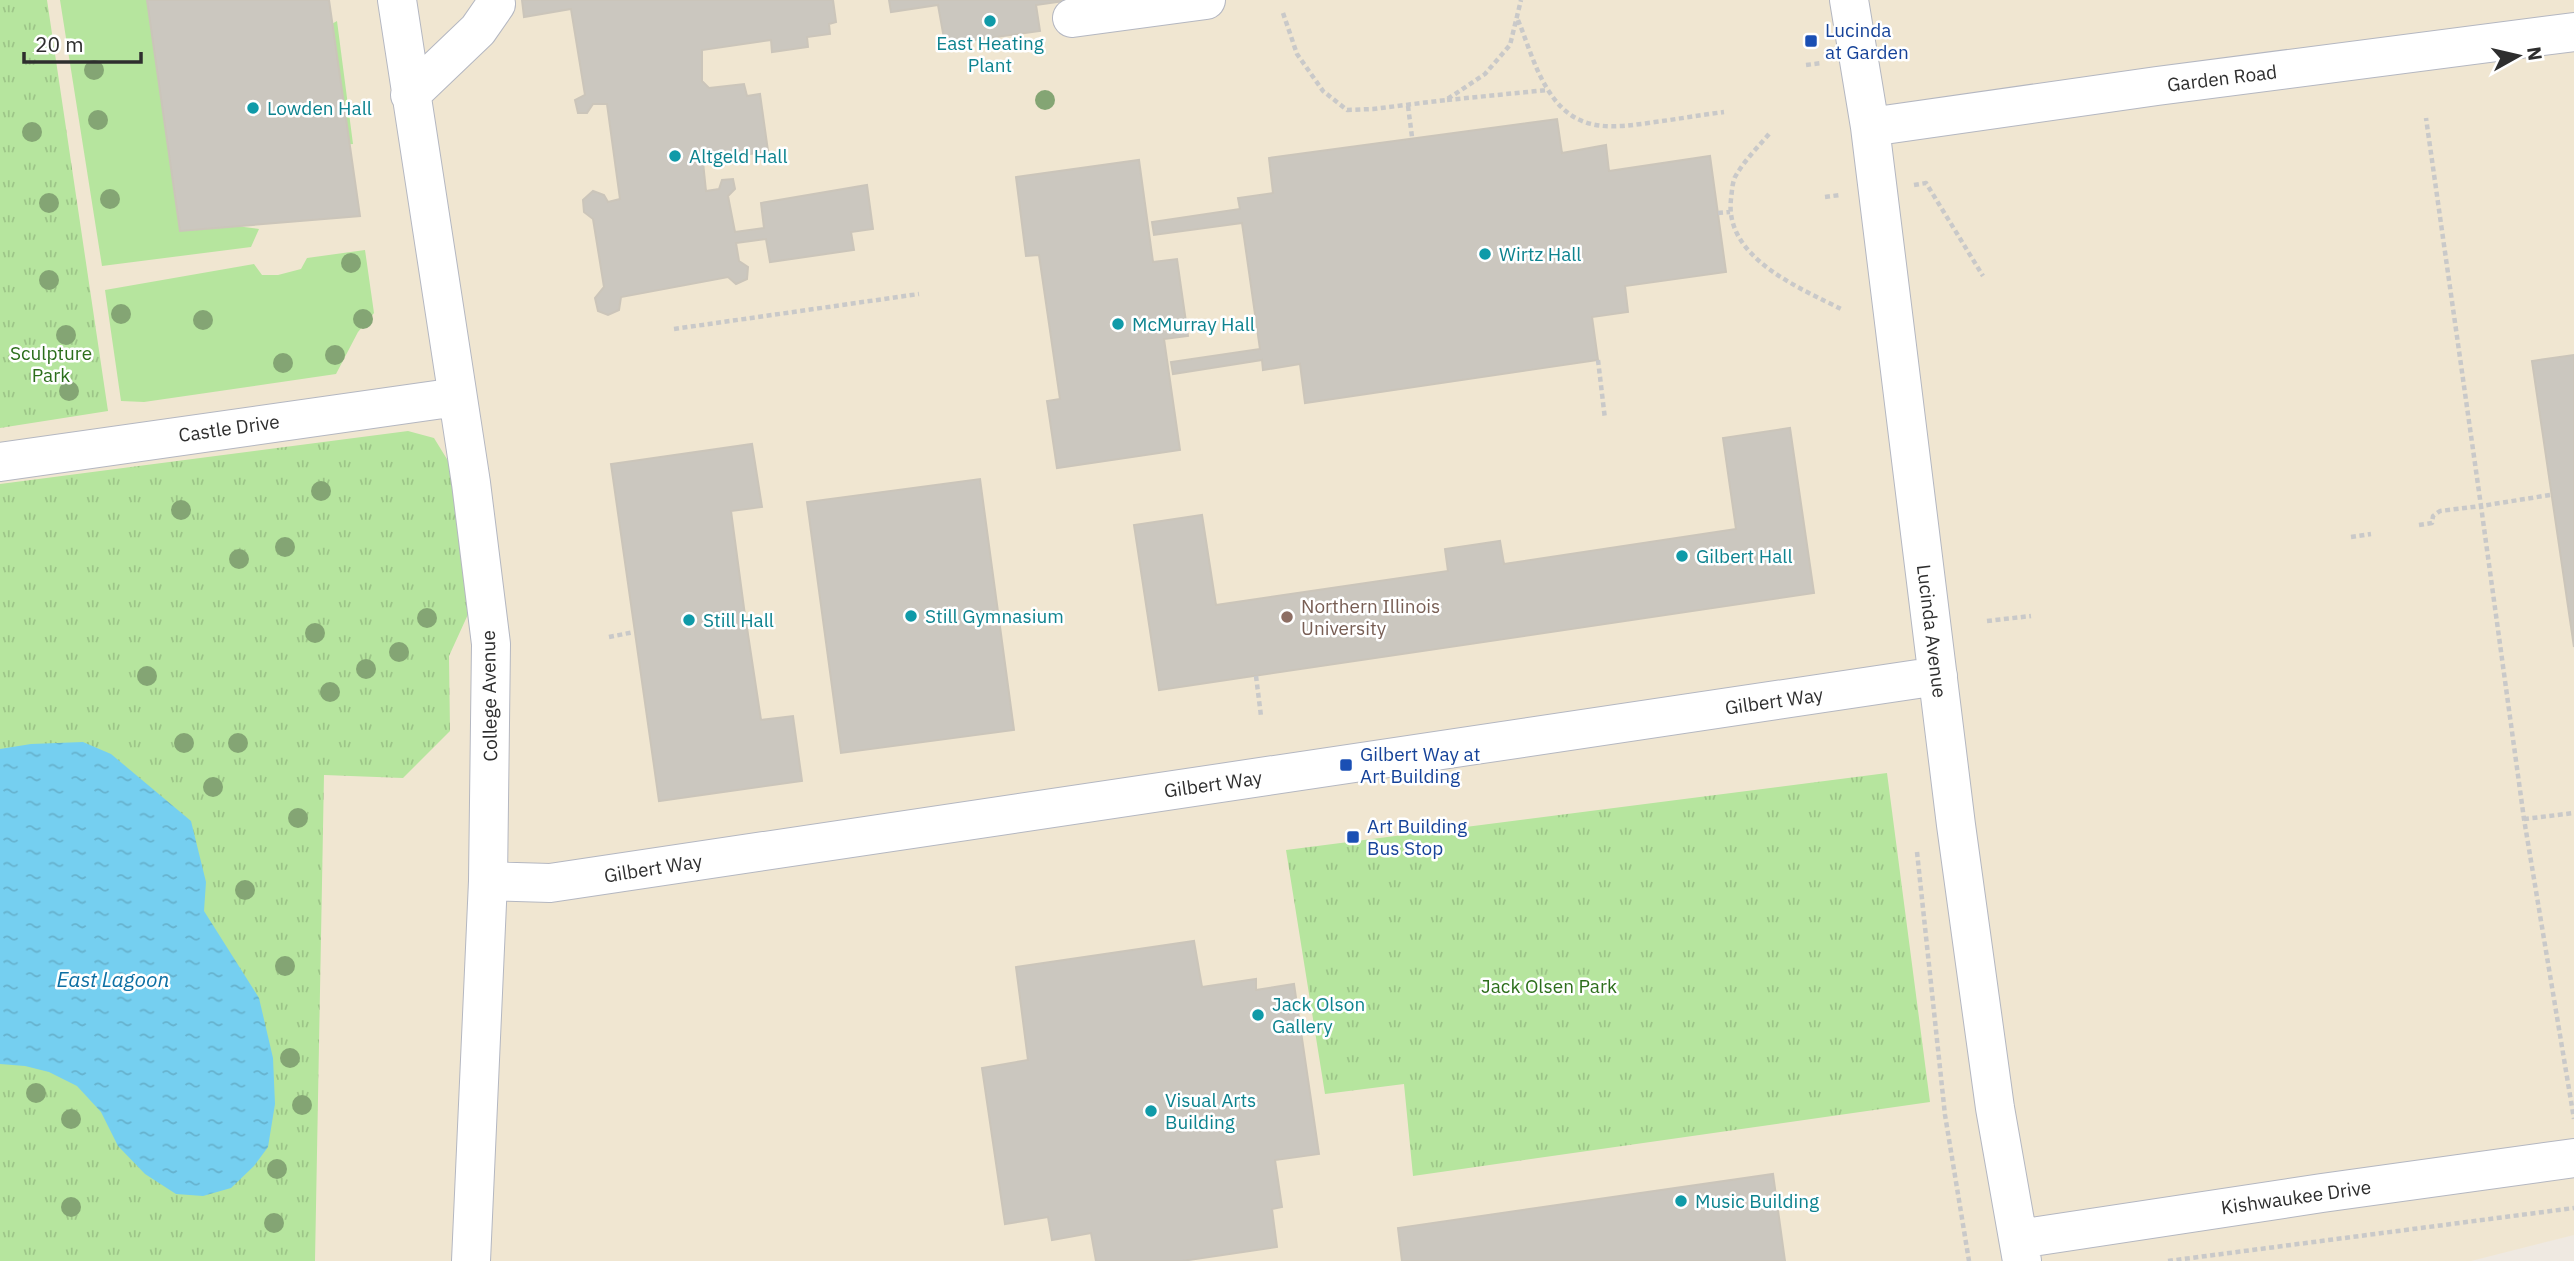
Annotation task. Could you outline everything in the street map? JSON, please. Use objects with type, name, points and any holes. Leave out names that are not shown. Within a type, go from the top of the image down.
[{"type":"street","name":"College Avenue","points":[[397,0],[491,644],[488,881],[471,1261]]},
{"type":"street","points":[[410,94],[478,30],[496,4],[495,0]]},
{"type":"street","points":[[1072,18],[1206,0]]},
{"type":"street","name":"Lucinda Avenue","points":[[1849,0],[1870,127],[1958,839],[1995,1108],[2020,1250]]},
{"type":"street","name":"Garden Road","points":[[1870,127],[2157,86],[2574,32]]},
{"type":"street","name":"Castle Drive","points":[[0,462],[457,397]]},
{"type":"street","name":"Gilbert Way","points":[[488,881],[550,883],[1938,676]]},
{"type":"street","name":"Kishwaukee Drive","points":[[2020,1250],[2322,1193],[2574,1158]]},
{"type":"path","points":[[1446,100],[1485,74],[1510,45],[1521,0]]},
{"type":"path","points":[[1283,13],[1297,54],[1323,91],[1347,110],[1547,90]]},
{"type":"path","points":[[1518,19],[1547,90],[1572,116],[1593,126],[1605,127],[1724,112]]},
{"type":"path","points":[[1408,106],[1412,137]]},
{"type":"path","points":[[2426,118],[2524,819],[2574,1119]]},
{"type":"path","points":[[1769,134],[1747,159],[1734,180],[1730,212],[1741,243],[1775,275],[1843,310]]},
{"type":"path","points":[[1926,183],[1983,276]]},
{"type":"path","points":[[1718,214],[1730,212]]},
{"type":"path","points":[[674,329],[919,295]]},
{"type":"path","points":[[1598,360],[1605,419]]},
{"type":"path","points":[[2420,525],[2432,523],[2432,516],[2440,511],[2550,495]]},
{"type":"path","points":[[2351,537],[2371,534]]},
{"type":"path","points":[[1987,621],[2031,616]]},
{"type":"path","points":[[609,637],[634,632]]},
{"type":"path","points":[[1256,676],[1261,716]]},
{"type":"path","points":[[2524,819],[2574,813]]},
{"type":"path","points":[[1915,838],[1945,1115],[1969,1261]]},
{"type":"path","points":[[2168,1261],[2574,1208]]},
{"type":"shaded area","name":"Northern Illinois University","points":[[0,0],[2574,0],[2574,1235],[2471,1261],[0,1261]]},
{"type":"green space","name":"Sculpture Park","points":[[0,0],[47,0],[108,411],[0,428]]},
{"type":"green space","points":[[60,0],[147,0],[236,226],[259,229],[251,247],[102,266]]},
{"type":"green space","points":[[337,21],[353,144],[335,145],[318,32]]},
{"type":"green space","points":[[365,250],[374,313],[358,332],[336,374],[144,402],[121,401],[105,290],[254,264],[262,275],[278,275],[301,269],[307,258]]},
{"type":"green space","points":[[408,431],[434,438],[450,464],[470,610],[449,656],[450,731],[403,778],[324,775],[315,1261],[0,1261],[0,484]]},
{"type":"green space","name":"Jack Olsen Park","points":[[1887,773],[1930,1102],[1413,1176],[1404,1084],[1325,1094],[1286,850]]},
{"type":"water","name":"East Lagoon","points":[[83,742],[111,754],[191,821],[206,882],[204,911],[259,998],[273,1058],[275,1104],[268,1147],[254,1166],[231,1188],[203,1196],[176,1194],[145,1174],[118,1146],[101,1112],[77,1086],[49,1072],[0,1064],[0,749],[31,744]]},
{"type":"building","name":"Lowden Hall","points":[[147,0],[329,0],[360,216],[180,231]]},
{"type":"building","name":"Altgeld Hall","points":[[522,0],[833,0],[836,22],[829,24],[830,34],[807,37],[808,47],[772,52],[771,40],[702,50],[702,81],[709,88],[744,84],[747,96],[760,94],[768,151],[703,162],[706,191],[719,189],[722,180],[733,179],[735,189],[728,196],[735,232],[764,228],[761,203],[867,185],[873,229],[851,232],[854,250],[770,262],[766,239],[736,243],[739,261],[748,267],[747,279],[736,284],[728,277],[621,297],[619,310],[608,315],[598,311],[595,298],[604,287],[593,219],[584,212],[583,200],[593,191],[604,195],[608,202],[620,199],[607,104],[593,104],[587,113],[578,113],[575,100],[585,95],[571,9],[524,17]]},
{"type":"building","name":"East Heating Plant","points":[[889,0],[1065,1],[1036,5],[1040,31],[945,44],[938,5],[891,12]]},
{"type":"building","name":"Wirtz Hall","points":[[1557,119],[1562,153],[1606,145],[1609,171],[1710,156],[1726,272],[1625,286],[1628,312],[1592,317],[1598,360],[1305,403],[1300,364],[1263,370],[1262,360],[1173,374],[1171,362],[1260,349],[1242,223],[1154,235],[1152,222],[1240,209],[1238,198],[1273,193],[1269,158]]},
{"type":"building","name":"McMurray Hall","points":[[1139,160],[1153,262],[1177,259],[1188,336],[1164,339],[1180,450],[1057,468],[1047,401],[1060,399],[1039,255],[1026,256],[1016,177]]},
{"type":"building","points":[[2574,355],[2574,647],[2532,361]]},
{"type":"building","name":"Gilbert Hall","points":[[1790,428],[1814,593],[1159,690],[1134,525],[1202,515],[1216,605],[1448,571],[1445,549],[1500,541],[1504,564],[1736,529],[1723,438]]},
{"type":"building","name":"Still Hall","points":[[752,444],[762,507],[731,511],[744,608],[761,720],[793,716],[802,781],[659,801],[611,464]]},
{"type":"building","name":"Still Gymnasium","points":[[980,479],[1014,730],[841,753],[807,502]]},
{"type":"building","name":"Visual Arts Building","points":[[1194,941],[1202,987],[1256,979],[1256,990],[1294,984],[1319,1154],[1275,1160],[1282,1207],[1272,1209],[1277,1247],[1182,1261],[1096,1261],[1091,1233],[1052,1240],[1048,1217],[1005,1224],[982,1068],[1028,1060],[1016,967]]},
{"type":"building","name":"Music Building","points":[[1773,1174],[1785,1261],[1402,1261],[1398,1228]]},
{"type":"place","name":"East Heating Plant","points":[[990,21]]},
{"type":"place","name":"Lucinda at Garden","points":[[1811,41]]},
{"type":"place","name":"Lowden Hall","points":[[253,108]]},
{"type":"place","name":"Altgeld Hall","points":[[675,156]]},
{"type":"place","name":"Wirtz Hall","points":[[1485,254]]},
{"type":"place","name":"McMurray Hall","points":[[1118,324]]},
{"type":"place","name":"Gilbert Hall","points":[[1682,556]]},
{"type":"place","name":"Still Gymnasium","points":[[911,616]]},
{"type":"place","name":"Northern Illinois University","points":[[1287,617]]},
{"type":"place","name":"Still Hall","points":[[689,620]]},
{"type":"place","name":"Gilbert Way at Art Building","points":[[1346,765]]},
{"type":"place","name":"Art Building Bus Stop","points":[[1353,837]]},
{"type":"place","name":"Jack Olson Gallery","points":[[1258,1015]]},
{"type":"place","name":"Visual Arts Building","points":[[1151,1111]]},
{"type":"place","name":"Music Building","points":[[1681,1201]]}]
